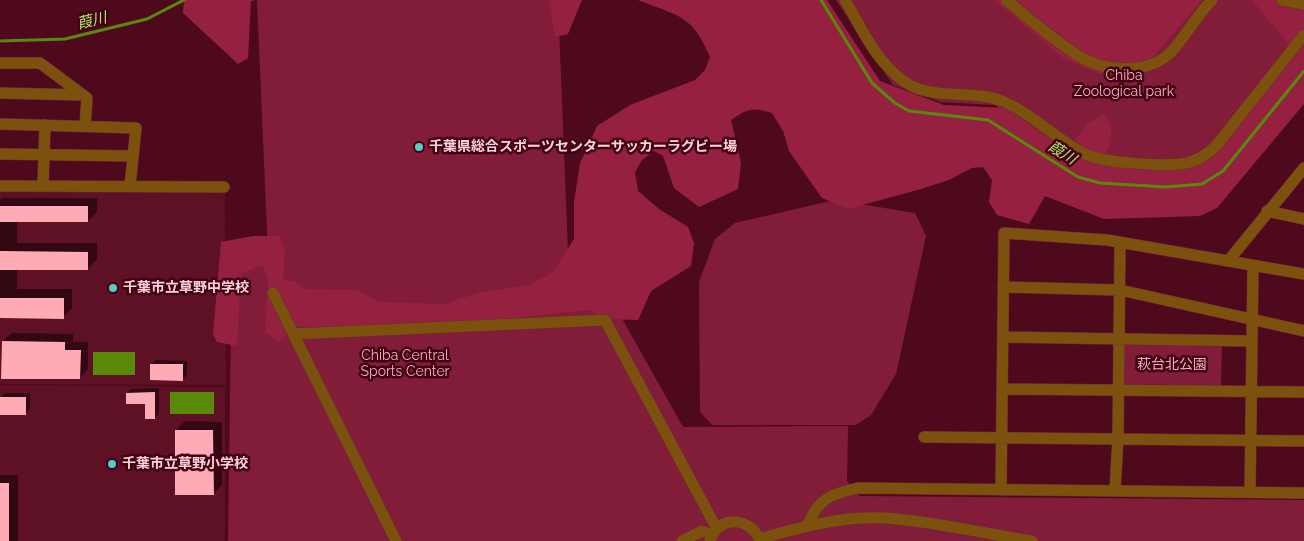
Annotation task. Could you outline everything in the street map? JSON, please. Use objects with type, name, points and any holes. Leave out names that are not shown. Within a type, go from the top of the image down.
[{"type":"street","points":[[845,0],[878,55],[889,69],[907,84],[923,91],[984,96],[1003,101],[1086,155],[1103,160],[1171,165],[1204,157],[1216,146],[1304,35]]},
{"type":"street","points":[[1006,0],[1081,58],[1112,68],[1143,68],[1154,65],[1169,53],[1212,0]]},
{"type":"street","points":[[1282,0],[1304,4]]},
{"type":"street","points":[[0,63],[40,63],[87,98],[85,126]]},
{"type":"street","points":[[0,93],[82,95]]},
{"type":"street","points":[[0,124],[136,128],[130,186]]},
{"type":"street","points":[[43,186],[45,125]]},
{"type":"street","points":[[0,154],[133,156]]},
{"type":"street","points":[[1229,260],[1267,211],[1304,168]]},
{"type":"street","points":[[0,186],[224,187]]},
{"type":"street","points":[[1267,211],[1304,219]]},
{"type":"street","points":[[1001,490],[1004,232],[1120,242],[1304,274]]},
{"type":"street","points":[[1115,490],[1118,439],[1120,242]]},
{"type":"street","points":[[1250,492],[1253,266]]},
{"type":"street","points":[[1003,287],[1120,290],[1304,330]]},
{"type":"street","points":[[273,293],[396,541]]},
{"type":"street","points":[[293,334],[605,320],[713,535]]},
{"type":"street","points":[[1003,337],[1251,341]]},
{"type":"street","points":[[1003,389],[1304,392]]},
{"type":"street","points":[[924,437],[1304,442]]},
{"type":"street","points":[[807,526],[814,509],[821,501],[836,494],[858,488],[1304,493]]},
{"type":"street","points":[[713,535],[727,522],[746,523],[753,528],[760,540],[807,526],[848,520],[894,519],[1032,541]]},
{"type":"street","points":[[682,541],[702,531],[713,535]]},
{"type":"shaded area","points":[[184,0],[256,0],[251,1],[248,58],[238,64],[183,13]]},
{"type":"shaded area","points":[[549,0],[582,0],[568,34],[555,37]]},
{"type":"shaded area","points":[[638,0],[827,0],[880,81],[944,105],[1006,108],[1067,150],[1088,123],[1104,115],[1111,132],[1102,163],[1199,164],[1293,55],[1286,41],[1252,0],[1304,0],[1304,104],[1217,208],[1200,216],[1104,219],[1045,196],[1029,224],[997,215],[989,202],[992,180],[983,167],[972,168],[949,180],[921,189],[848,209],[822,198],[789,151],[783,131],[772,113],[755,109],[746,111],[731,120],[741,163],[738,189],[699,207],[674,188],[663,156],[654,151],[642,160],[635,172],[638,191],[659,209],[688,227],[694,243],[691,266],[651,291],[638,320],[610,319],[588,310],[351,336],[300,326],[278,341],[265,332],[268,279],[263,265],[241,273],[237,346],[217,342],[213,334],[221,242],[253,236],[280,236],[285,251],[283,280],[294,281],[305,289],[358,290],[378,302],[446,304],[477,293],[529,285],[553,272],[574,239],[574,202],[580,163],[597,126],[630,105],[695,80],[705,70],[710,57],[697,32],[690,24],[674,14]]},
{"type":"shaded area","points":[[994,0],[1202,0],[1139,74],[1100,74],[1063,58]]},
{"type":"shaded area","name":"千葉市立草野中学校","points":[[0,191],[225,192],[226,385],[0,384]]},
{"type":"shaded area","points":[[93,352],[135,352],[135,375],[93,375]]},
{"type":"shaded area","name":"千葉市立草野小学校","points":[[0,385],[225,387],[225,541],[0,541]]},
{"type":"shaded area","points":[[170,392],[214,392],[214,414],[170,414]]},
{"type":"green space","name":"Chiba Central Sports Center","points":[[257,0],[558,0],[570,304],[615,306],[683,427],[848,426],[847,481],[860,496],[1304,500],[1304,541],[228,541],[232,254],[268,254]]},
{"type":"green space","name":"Chiba Zoological park","points":[[836,0],[1304,0],[1304,42],[1204,163],[1081,167],[995,105],[941,102],[893,85]]},
{"type":"green space","points":[[835,200],[915,213],[926,236],[896,374],[871,415],[856,425],[712,425],[700,412],[699,282],[715,239],[735,223]]},
{"type":"green space","name":"萩台北公園","points":[[1124,343],[1222,345],[1221,386],[1123,384]]},
{"type":"building","points":[[0,206],[88,206],[88,222],[0,222]]},
{"type":"building","points":[[0,251],[88,252],[88,270],[0,270]]},
{"type":"building","points":[[0,298],[64,298],[64,319],[0,318]]},
{"type":"building","points":[[2,341],[65,342],[65,350],[81,350],[80,379],[1,379]]},
{"type":"building","points":[[150,364],[183,364],[183,381],[150,380]]},
{"type":"building","points":[[155,392],[155,419],[145,419],[145,404],[126,404],[126,393]]},
{"type":"building","points":[[0,397],[26,397],[26,415],[0,415]]},
{"type":"building","points":[[175,430],[213,430],[214,495],[175,495]]},
{"type":"building","points":[[0,483],[9,483],[9,541],[0,541]]},
{"type":"waterway","name":"葭川","points":[[0,41],[65,39],[147,19],[184,0]]},
{"type":"waterway","name":"葭川","points":[[821,0],[872,83],[895,103],[909,111],[988,120],[1078,177],[1100,183],[1166,187],[1202,184],[1223,171],[1304,71]]},
{"type":"place","name":"千葉県総合スポーツセンターサッカーラグビー場","points":[[419,147]]},
{"type":"place","name":"千葉市立草野中学校","points":[[113,288]]},
{"type":"place","name":"千葉市立草野小学校","points":[[112,464]]}]
